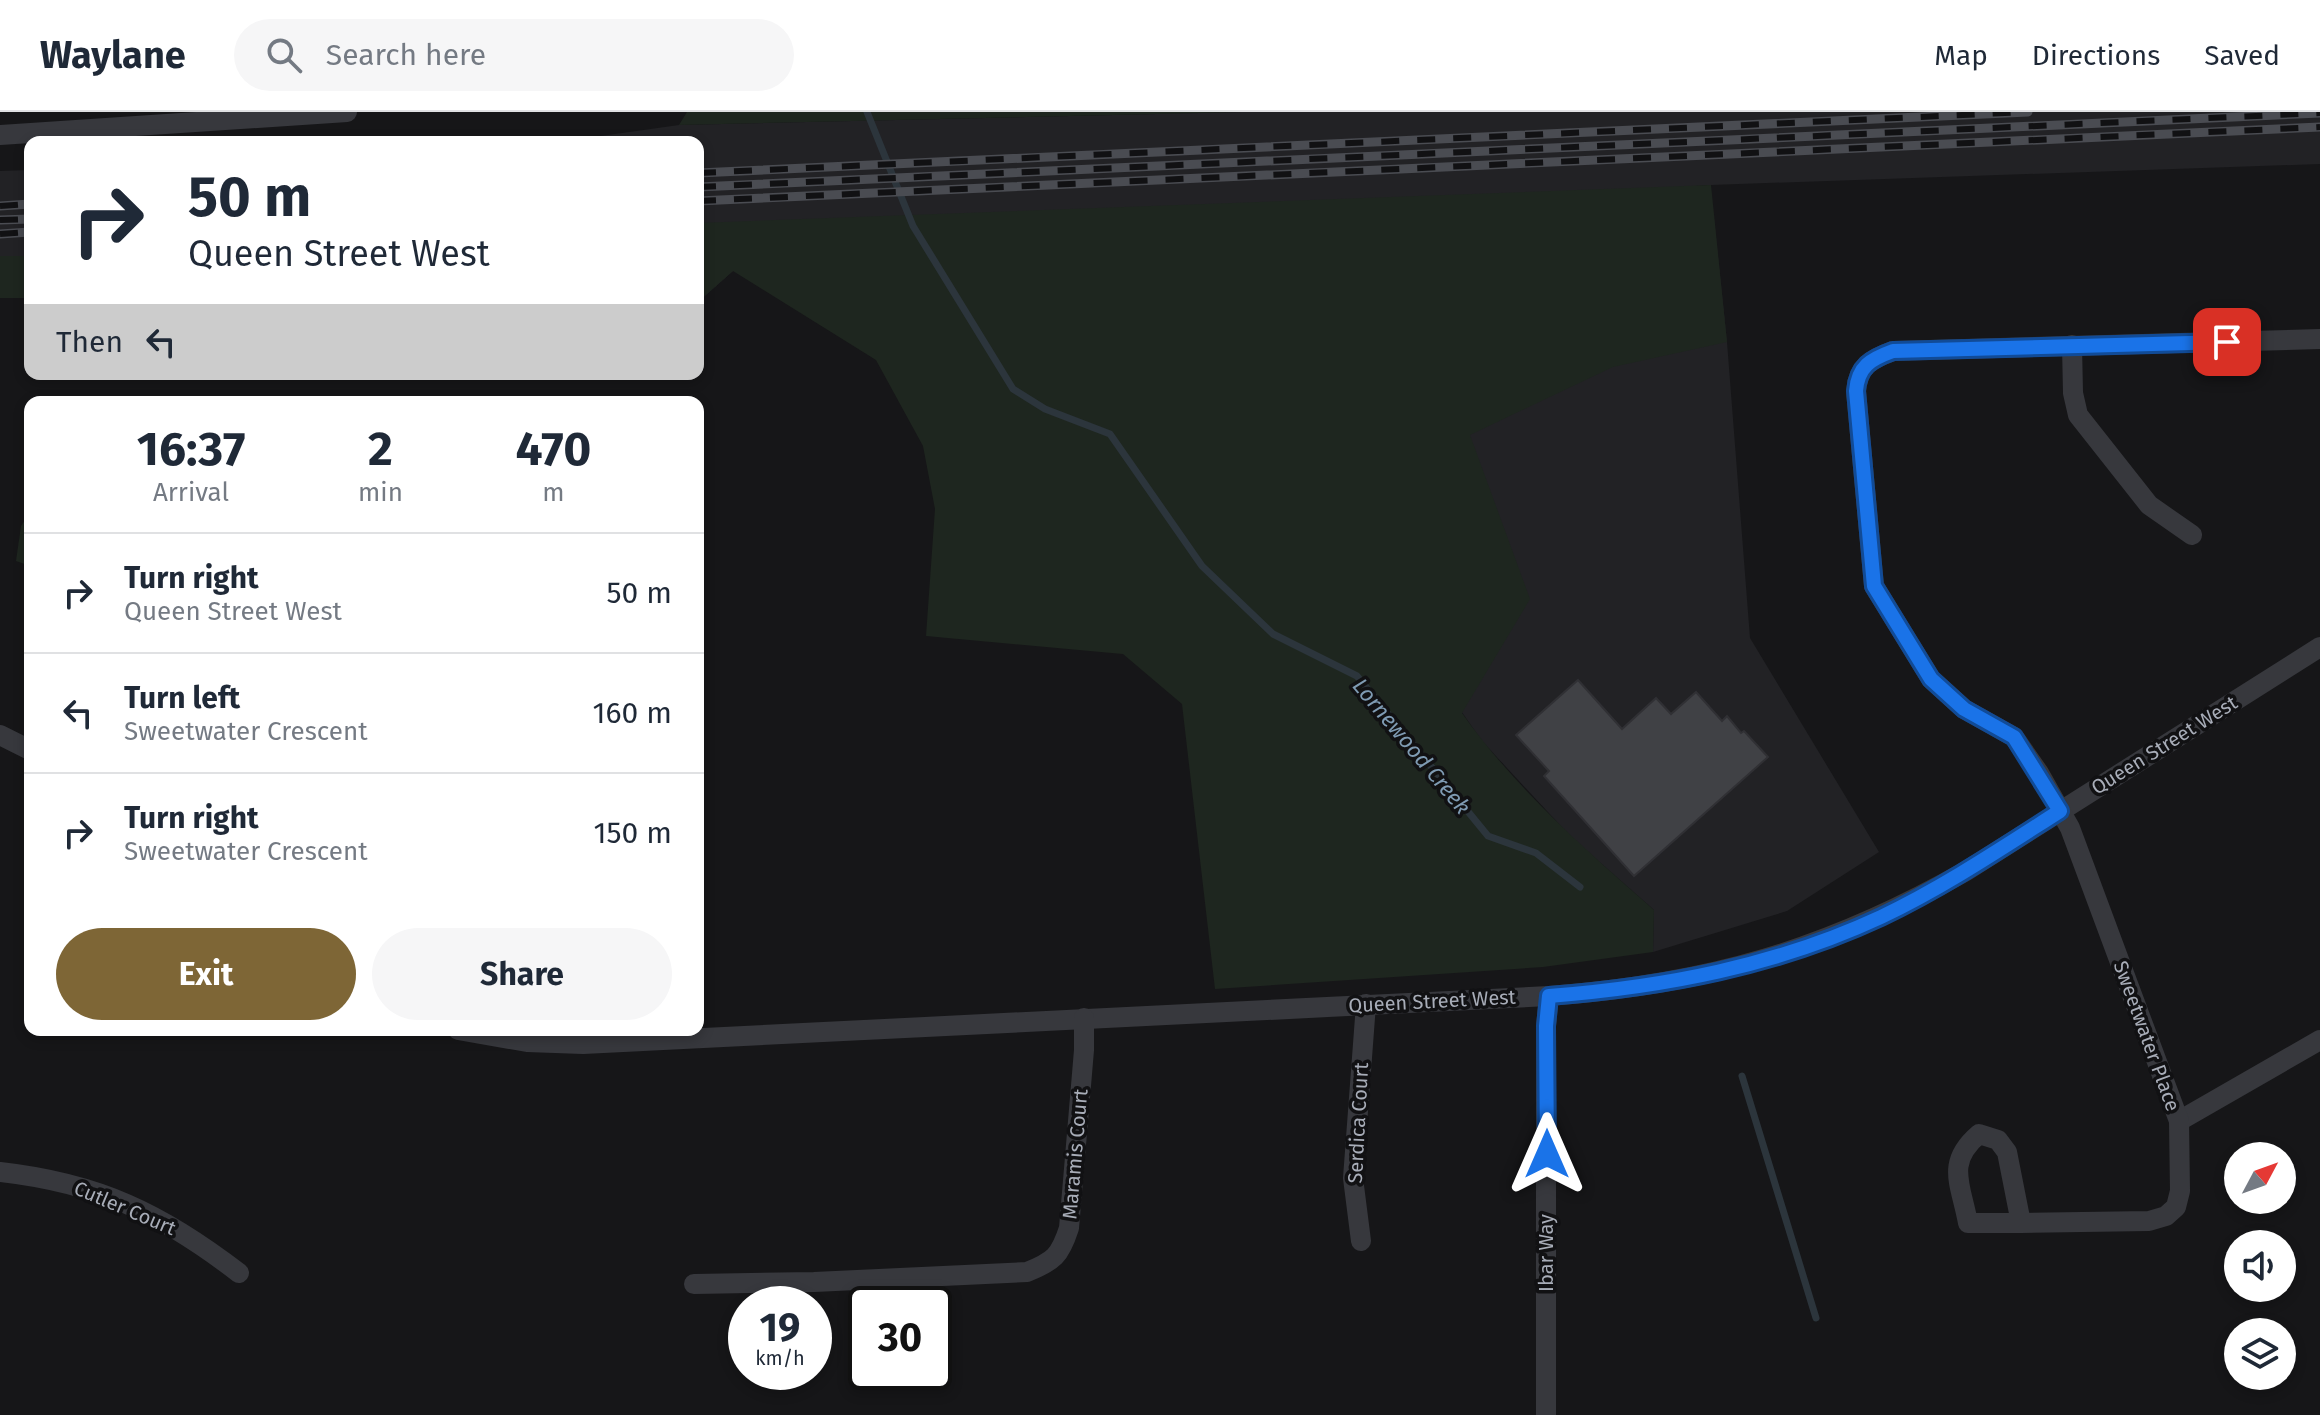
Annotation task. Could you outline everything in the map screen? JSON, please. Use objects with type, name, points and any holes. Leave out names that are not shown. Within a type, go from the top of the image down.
[{"type":"street","points":[[0,135],[347,112]]},
{"type":"street","name":"Sweetwater Place","points":[[2021,1223],[2007,1152],[1998,1140],[1979,1134],[1967,1144],[1957,1163],[1968,1223],[2021,1223],[2149,1221],[2166,1216],[2176,1207],[2180,1191],[2179,1121],[2070,828],[2014,737],[1964,709],[1931,679],[1874,586],[1857,377],[1873,359],[1893,351],[2320,339]]},
{"type":"street","points":[[2072,345],[2073,393],[2078,415],[2149,505],[2192,535]]},
{"type":"street","name":"Queen Street West","points":[[490,1036],[517,1041],[583,1044],[1549,996],[1677,981],[1763,961],[1804,947],[1860,926],[1921,896],[2320,647]]},
{"type":"street","points":[[0,735],[24,747]]},
{"type":"street","name":"Ibar Way","points":[[1546,1415],[1546,1026],[1549,996]]},
{"type":"street","name":"Serdica Court","points":[[1361,1241],[1353,1178],[1366,1004]]},
{"type":"street","name":"Maramis Court","points":[[694,1284],[1027,1272],[1046,1264],[1062,1251],[1069,1228],[1084,1018]]},
{"type":"street","points":[[2179,1121],[2320,1040]]},
{"type":"street","name":"Cutler Court","points":[[0,1172],[91,1188],[169,1224],[239,1273]]},
{"type":"shaded area","points":[[687,112],[1241,112],[679,125]]},
{"type":"shaded area","points":[[1241,112],[2320,112],[2320,164],[1711,185],[1161,219],[733,271],[704,297],[704,136],[601,136],[679,125]]},
{"type":"shaded area","points":[[24,170],[24,298],[0,298],[0,171]]},
{"type":"shaded area","points":[[1711,185],[1727,342],[1613,367],[1470,435],[1530,599],[1462,713],[1528,792],[1654,910],[1653,952],[1543,967],[1215,989],[1182,704],[1123,654],[926,636],[935,509],[923,446],[876,360],[733,271],[704,297],[704,223]]},
{"type":"shaded area","points":[[1714,218],[1750,638],[1879,852],[1787,911],[1653,952],[1654,910],[1570,836],[1482,741],[1380,595],[1397,308]]},
{"type":"shaded area","points":[[0,256],[24,256],[24,298],[0,298]]},
{"type":"shaded area","points":[[24,522],[24,564],[16,561]]},
{"type":"building","points":[[1578,680],[1622,729],[1656,698],[1671,714],[1696,692],[1722,721],[1727,716],[1768,757],[1634,876],[1544,776],[1549,771],[1516,735]]},
{"type":"waterway","name":"Lornewood Creek","points":[[867,112],[913,226],[1013,389],[1045,409],[1110,434],[1202,566],[1273,634],[1357,676],[1488,836],[1536,853],[1580,887]]},
{"type":"waterway","name":"Lornewood Creek","points":[[1742,1076],[1816,1318]]},
{"type":"railway","points":[[704,173],[2028,112]]},
{"type":"railway","points":[[704,187],[2320,113]]},
{"type":"railway","points":[[704,201],[2320,127]]},
{"type":"railway","points":[[0,206],[24,204]]},
{"type":"railway","points":[[0,220],[24,219]]},
{"type":"railway","points":[[0,234],[24,232]]},
{"type":"route","points":[[1547,1154],[1546,1026],[1549,996],[1665,983],[1713,974],[1817,943],[1883,916],[1921,896],[2060,811],[2014,737],[1964,709],[1931,679],[1874,586],[1857,377],[1873,359],[1893,351],[2227,342]]}]
